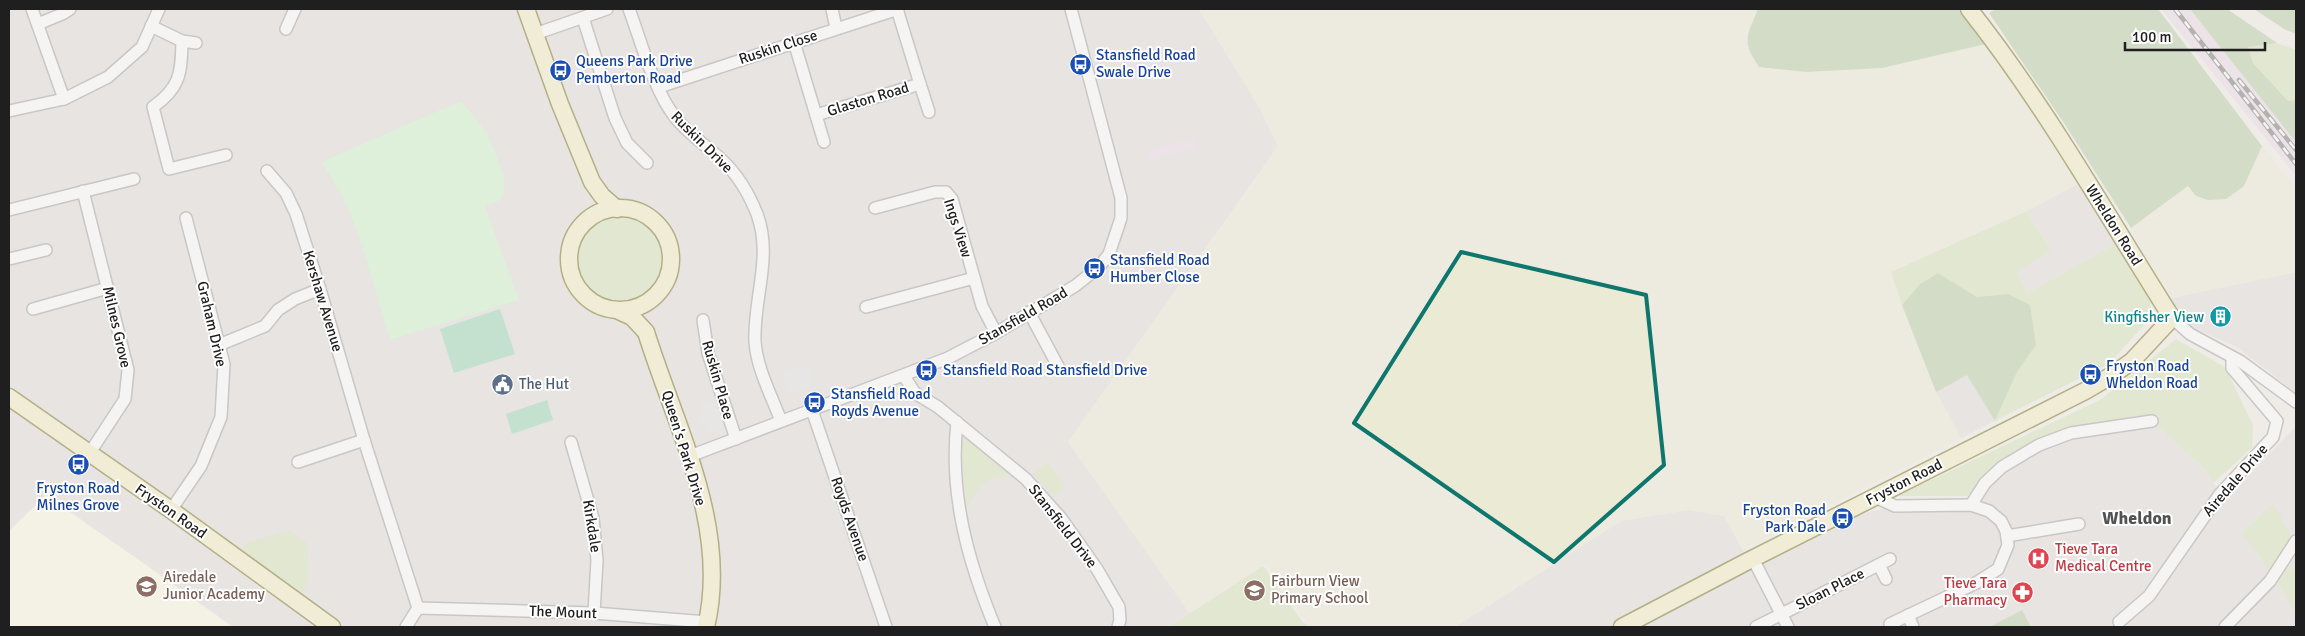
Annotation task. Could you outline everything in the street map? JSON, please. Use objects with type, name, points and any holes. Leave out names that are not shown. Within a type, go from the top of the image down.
[{"type":"street","points":[[32,9],[64,99]]},
{"type":"street","points":[[38,24],[70,9]]},
{"type":"street","points":[[9,111],[64,99],[108,77],[142,47],[159,9]]},
{"type":"street","points":[[286,29],[295,9]]},
{"type":"street","points":[[526,9],[560,104],[592,182],[602,196],[617,209]]},
{"type":"street","points":[[535,34],[607,9]]},
{"type":"street","name":"Ruskin Drive","points":[[629,9],[664,101],[675,117],[737,176],[757,216],[763,255],[755,328],[755,345],[759,362],[781,422]]},
{"type":"street","points":[[832,9],[836,28]]},
{"type":"street","name":"Ruskin Close","points":[[659,87],[898,9]]},
{"type":"street","name":"Glaston Road","points":[[898,9],[929,112]]},
{"type":"street","name":"Stansfield Road","points":[[690,456],[948,358],[996,333],[1075,286],[1100,267],[1115,241],[1121,218],[1121,198],[1071,9]]},
{"type":"street","name":"Wheldon Road","points":[[1969,9],[1998,45],[2041,110],[2172,318],[2190,334],[2232,356],[2296,402]]},
{"type":"street","points":[[582,18],[616,118],[627,143],[647,162]]},
{"type":"street","points":[[151,26],[182,41],[196,43]]},
{"type":"street","points":[[182,41],[181,72],[176,86],[153,107],[169,168],[226,155]]},
{"type":"street","name":"Glaston Road","points":[[794,42],[824,142]]},
{"type":"street","name":"Glaston Road","points":[[816,115],[920,84]]},
{"type":"street","name":"Kershaw Avenue","points":[[267,171],[286,193],[293,207],[320,289],[364,440],[418,608]]},
{"type":"street","points":[[9,210],[134,179]]},
{"type":"street","points":[[590,218],[593,202],[592,182]]},
{"type":"street","name":"Milnes Grove","points":[[83,191],[128,370],[125,399],[89,454]]},
{"type":"street","name":"Ings View","points":[[875,208],[935,192],[946,192],[952,199],[982,306],[996,333]]},
{"type":"street","name":"Queen's Park Drive","points":[[646,332],[650,301],[661,289],[668,275],[671,258],[665,237],[651,219],[631,210],[617,209],[598,213],[580,227],[572,241],[569,257],[570,273],[577,288],[588,300],[603,308],[619,311],[632,317],[646,332],[690,456],[705,513],[711,561],[706,625]]},
{"type":"street","name":"Graham Drive","points":[[171,510],[201,466],[221,417],[224,364],[186,218]]},
{"type":"street","points":[[9,258],[46,250]]},
{"type":"street","name":"Ings View","points":[[866,307],[974,278]]},
{"type":"street","points":[[33,309],[108,288]]},
{"type":"street","points":[[219,345],[265,326],[278,310],[295,299],[320,289]]},
{"type":"street","points":[[619,311],[635,308],[650,301]]},
{"type":"street","points":[[1029,312],[1059,368]]},
{"type":"street","name":"Fryston Road","points":[[1622,627],[2060,404],[2114,374],[2132,361],[2172,318]]},
{"type":"street","name":"Ruskin Place","points":[[703,320],[708,352],[736,439]]},
{"type":"street","name":"Airedale Drive","points":[[2119,622],[2149,596],[2220,494],[2273,437],[2277,421],[2232,368],[2232,356]]},
{"type":"street","name":"Stansfield Drive","points":[[904,376],[915,393],[957,422],[1026,479],[1061,518],[1097,569],[1119,606],[1120,620],[1118,627]]},
{"type":"street","name":"Fryston Road","points":[[9,397],[171,510],[332,627]]},
{"type":"street","name":"Royds Avenue","points":[[812,410],[886,627]]},
{"type":"street","points":[[1971,505],[1985,483],[2002,466],[2039,445],[2071,433],[2152,421]]},
{"type":"street","points":[[957,422],[953,453],[959,516],[979,586],[995,627]]},
{"type":"street","points":[[298,462],[364,440]]},
{"type":"street","name":"Kirkdale","points":[[571,442],[593,518],[597,560],[594,612]]},
{"type":"street","points":[[1875,497],[1895,506],[1971,505],[1989,511],[2001,521],[2007,536],[2008,545],[1998,569],[1976,583],[1890,624]]},
{"type":"street","points":[[2007,536],[2079,524]]},
{"type":"street","points":[[2224,627],[2270,581],[2296,541]]},
{"type":"street","name":"Sloan Place","points":[[1753,559],[1788,627]]},
{"type":"street","name":"Sloan Place","points":[[1756,627],[1890,559]]},
{"type":"street","name":"Sloan Place","points":[[1879,565],[1886,579]]},
{"type":"street","points":[[406,627],[418,608]]},
{"type":"street","name":"The Mount","points":[[418,608],[594,612],[706,625]]},
{"type":"street","points":[[1908,615],[1913,627]]},
{"type":"highlighted area","points":[[1461,252],[1646,295],[1664,465],[1554,562],[1354,423]]},
{"type":"shaded area","points":[[9,9],[1199,9],[1260,109],[1278,146],[1068,442],[1310,627],[9,627]]},
{"type":"shaded area","points":[[2161,9],[2190,9],[2263,98],[2296,142],[2296,176]]},
{"type":"shaded area","points":[[1194,138],[1196,148],[1149,161],[1146,151]]},
{"type":"shaded area","points":[[2082,182],[2119,242],[2028,293],[2017,272],[2051,249],[2027,211]]},
{"type":"shaded area","points":[[2296,272],[2296,393],[2237,347],[2191,327],[2167,299]]},
{"type":"shaded area","points":[[807,365],[814,386],[789,394],[782,373]]},
{"type":"shaded area","points":[[1967,374],[1995,421],[1961,438],[1936,392]]},
{"type":"shaded area","points":[[718,398],[728,427],[709,434],[706,426],[700,428],[696,414],[702,412],[699,405]]},
{"type":"shaded area","points":[[2152,421],[2206,470],[2224,502],[2296,426],[2296,627],[2031,627],[2022,610],[1989,627],[1455,627],[1621,521],[1689,510],[1724,516],[1748,560],[1828,521],[1895,506],[1971,505],[1985,483],[2039,445]]},
{"type":"shaded area","points":[[46,495],[233,627],[9,627],[9,531]]},
{"type":"green space","points":[[1199,9],[1758,9],[1746,40],[1882,68],[1986,44],[2082,182],[2027,211],[1891,272],[1936,392],[1961,438],[1744,550],[1724,516],[1689,510],[1621,521],[1455,627],[1310,627],[1266,564],[1190,614],[1068,442],[1278,147],[1260,109]]},
{"type":"green space","points":[[1758,9],[1958,9],[1986,44],[1882,68],[1806,72],[1759,67],[1753,58],[1748,44],[1751,26]]},
{"type":"green space","points":[[1996,9],[2158,9],[2262,146],[2244,186],[2226,199],[2208,200],[2196,196],[2188,186],[2131,228],[2064,123],[1989,13]]},
{"type":"green space","points":[[2190,9],[2227,9],[2277,43],[2248,47],[2253,63],[2288,101],[2296,100],[2296,142]]},
{"type":"green space","points":[[2254,9],[2296,9],[2296,34],[2284,29]]},
{"type":"green space","points":[[2277,43],[2296,50],[2296,100],[2288,101],[2253,63],[2248,46]]},
{"type":"green space","points":[[461,101],[484,128],[495,151],[505,181],[504,192],[499,201],[485,206],[519,300],[390,340],[355,225],[334,182],[321,162]]},
{"type":"green space","points":[[2262,146],[2296,189],[2296,272],[2167,299],[2131,228],[2188,186],[2244,186]]},
{"type":"green space","points":[[2027,211],[2051,250],[2017,272],[2028,293],[2119,242],[2151,302],[2144,325],[2110,363],[1995,421],[2017,372],[2036,345],[2008,294],[1977,297],[1938,273],[1920,284],[1902,305],[1891,272]]},
{"type":"green space","points":[[620,213],[638,216],[653,226],[663,241],[666,259],[663,277],[653,292],[638,302],[620,305],[602,302],[587,292],[577,277],[574,259],[577,241],[587,226],[602,216]]},
{"type":"green space","points":[[1938,273],[1977,297],[2008,294],[2030,305],[2036,345],[2017,372],[1995,421],[1967,375],[1936,392],[1902,305],[1920,284]]},
{"type":"green space","points":[[500,309],[515,354],[454,373],[440,329]]},
{"type":"green space","points":[[2176,339],[2225,367],[2253,425],[2252,448],[2213,483],[2206,470],[2152,421],[2039,445],[1967,496],[1898,496],[2100,400]]},
{"type":"green space","points":[[547,400],[553,420],[512,434],[506,414]]},
{"type":"green space","points":[[969,439],[1009,474],[1006,478],[999,477],[987,481],[978,490],[967,507],[959,449],[961,443]]},
{"type":"green space","points":[[1047,462],[1065,485],[1054,497],[1034,474]]},
{"type":"green space","points":[[2273,503],[2292,538],[2271,571],[2242,533]]},
{"type":"green space","points":[[289,530],[307,543],[308,579],[300,598],[237,552],[247,543]]},
{"type":"green space","name":"Fairburn View Primary School","points":[[1263,566],[1306,627],[1169,627]]},
{"type":"green space","points":[[2289,566],[2296,573],[2296,615],[2278,582]]},
{"type":"green space","points":[[2022,610],[2031,627],[1989,627]]},
{"type":"railway","points":[[2175,9],[2296,164]]},
{"type":"railway","points":[[2239,80],[2296,150]]},
{"type":"place","name":"Stansfield Road Swale Drive","points":[[1080,64]]},
{"type":"place","name":"Queens Park Drive Pemberton Road","points":[[560,70]]},
{"type":"place","name":"Stansfield Road Humber Close","points":[[1094,269]]},
{"type":"place","name":"Kingfisher View","points":[[2220,317]]},
{"type":"place","name":"Stansfield Road Stansfield Drive","points":[[927,370]]},
{"type":"place","name":"Fryston Road Wheldon Road","points":[[2090,375]]},
{"type":"place","name":"The Hut","points":[[503,384]]},
{"type":"place","name":"Stansfield Road Royds Avenue","points":[[815,403]]},
{"type":"place","name":"Fryston Road Milnes Grove","points":[[78,465]]},
{"type":"place","name":"Fryston Road Park Dale","points":[[1842,519]]},
{"type":"place","name":"Tieve Tara Medical Centre","points":[[2039,558]]},
{"type":"place","name":"Airedale Junior Academy","points":[[147,586]]},
{"type":"place","name":"Fairburn View Primary School","points":[[1255,590]]},
{"type":"place","name":"Tieve Tara Pharmacy","points":[[2023,592]]},
{"type":"district","name":"Wheldon","points":[[2137,518]]}]
